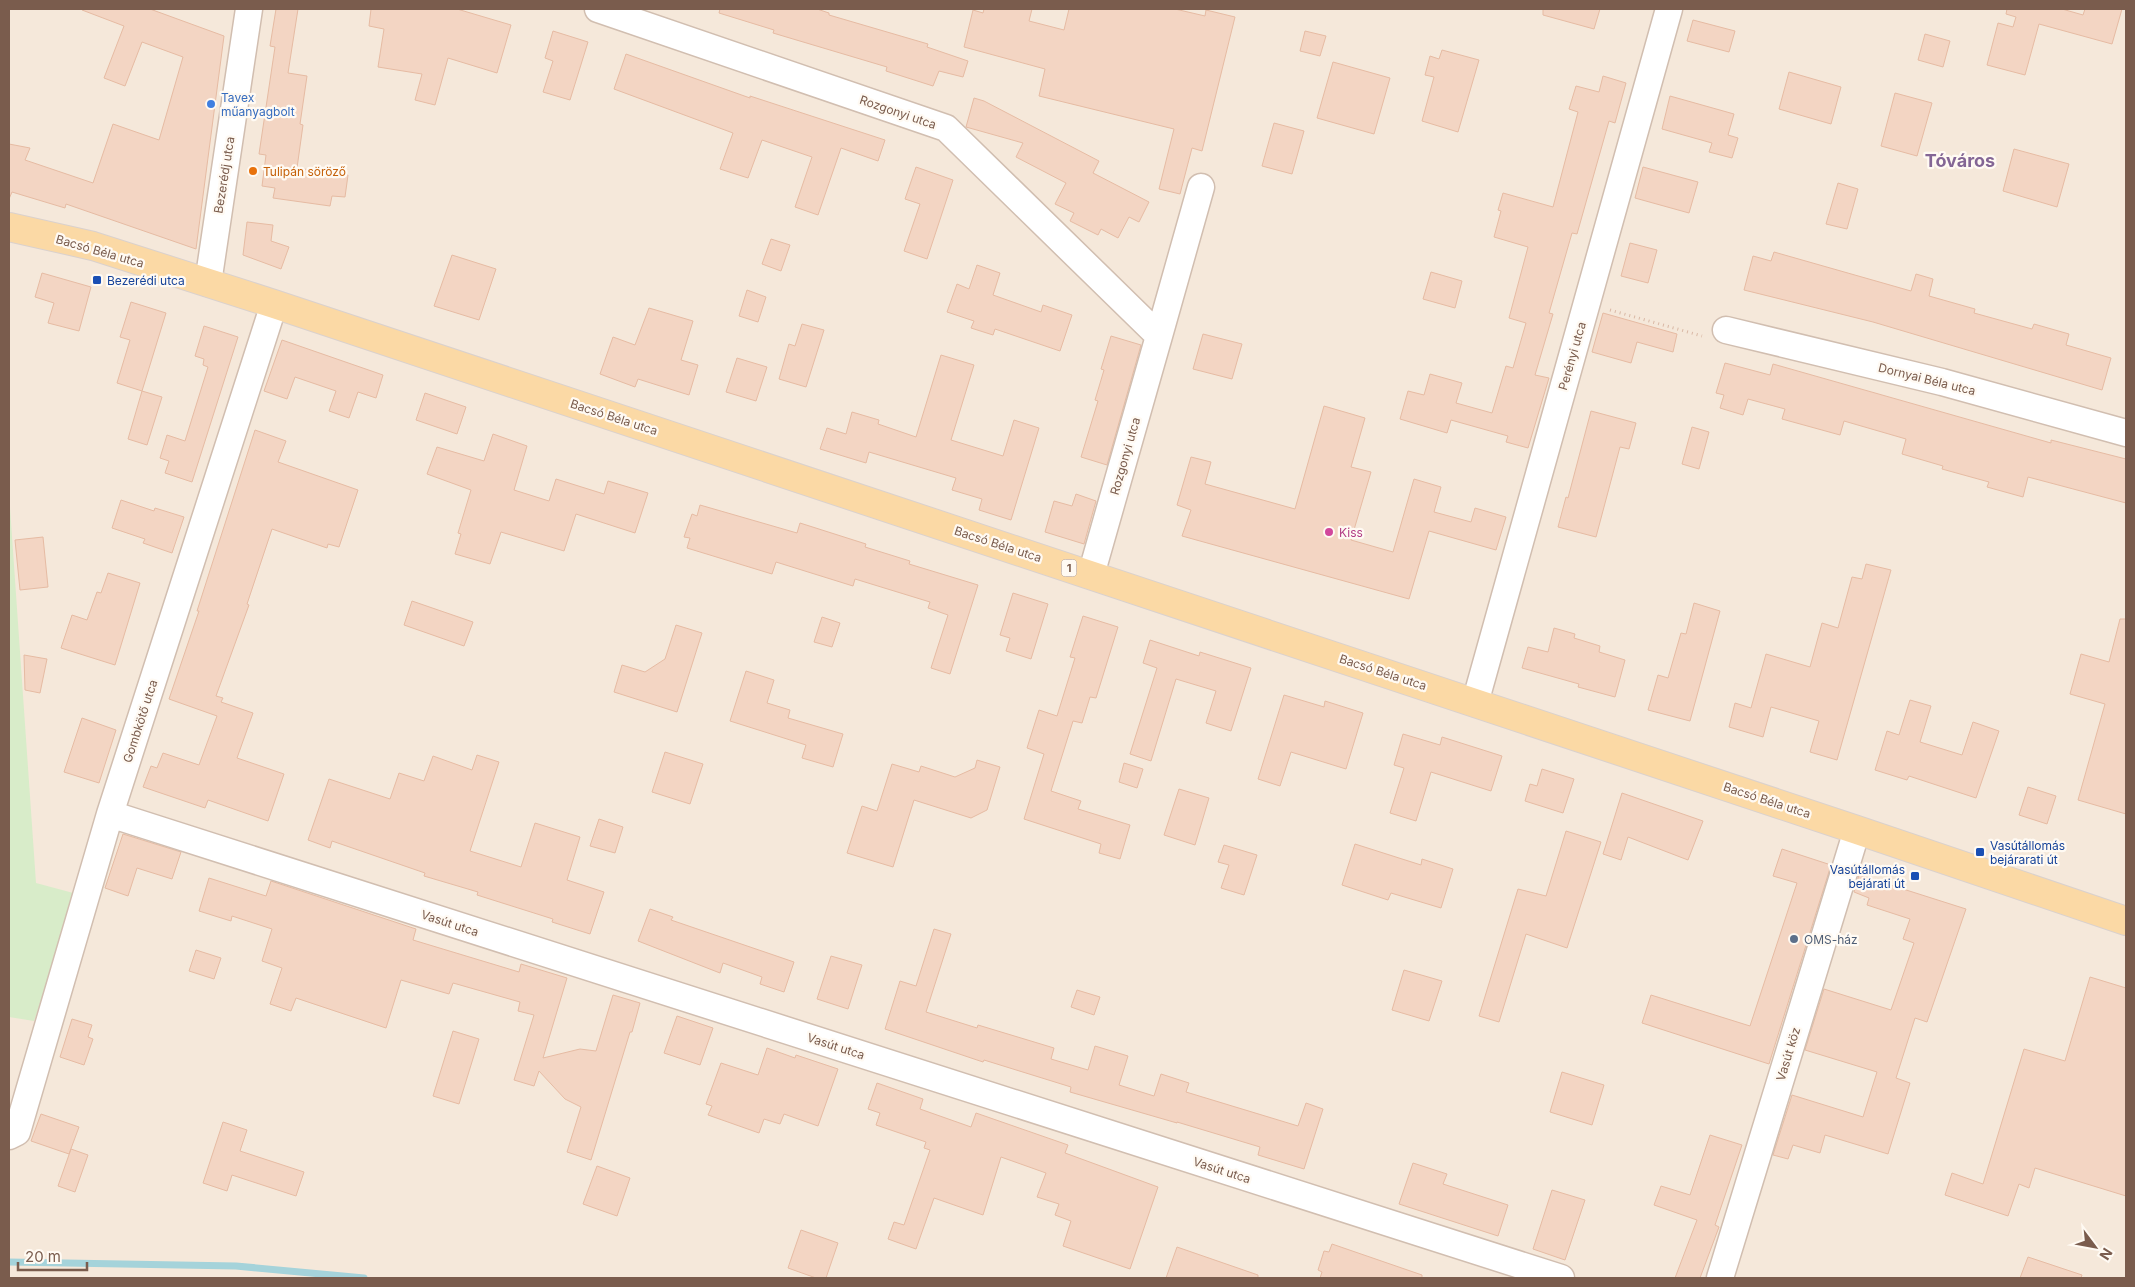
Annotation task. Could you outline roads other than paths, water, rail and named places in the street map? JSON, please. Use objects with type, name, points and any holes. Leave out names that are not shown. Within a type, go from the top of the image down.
[{"type":"main road","name":"Bacsó Béla utca","points":[[9,227],[93,246],[274,304],[1857,830],[2125,915]]},
{"type":"street","name":"Rozgonyi utca","points":[[598,9],[946,128],[1158,336]]},
{"type":"street","name":"Perényi utca","points":[[1475,703],[1669,9]]},
{"type":"street","name":"Bezerédj utca","points":[[208,283],[244,10]]},
{"type":"street","name":"Rozgonyi utca","points":[[1091,575],[1201,187]]},
{"type":"street","name":"Gombkötő utca","points":[[9,1136],[17,1132],[110,814],[274,304]]},
{"type":"street","name":"Dornyai Béla utca","points":[[1726,330],[1942,382],[2126,433]]},
{"type":"street","name":"Vasút utca","points":[[110,814],[1561,1278]]},
{"type":"street","name":"Vasút köz","points":[[1720,1278],[1857,830]]},
{"type":"waterway","points":[[9,1262],[236,1266],[364,1278]]},
{"type":"place","name":"Tavex műanyagbolt","points":[[211,104]]},
{"type":"place","name":"Tulipán söröző","points":[[253,171]]},
{"type":"place","name":"Bezerédi utca","points":[[97,280]]},
{"type":"place","name":"Kiss","points":[[1329,532]]},
{"type":"place","name":"Vasútállomás bejárarati út","points":[[1980,852]]},
{"type":"place","name":"Vasútállomás bejárati út","points":[[1915,876]]},
{"type":"place","name":"OMS-ház","points":[[1794,939]]},
{"type":"district","name":"Tóváros","points":[[1960,160]]}]
